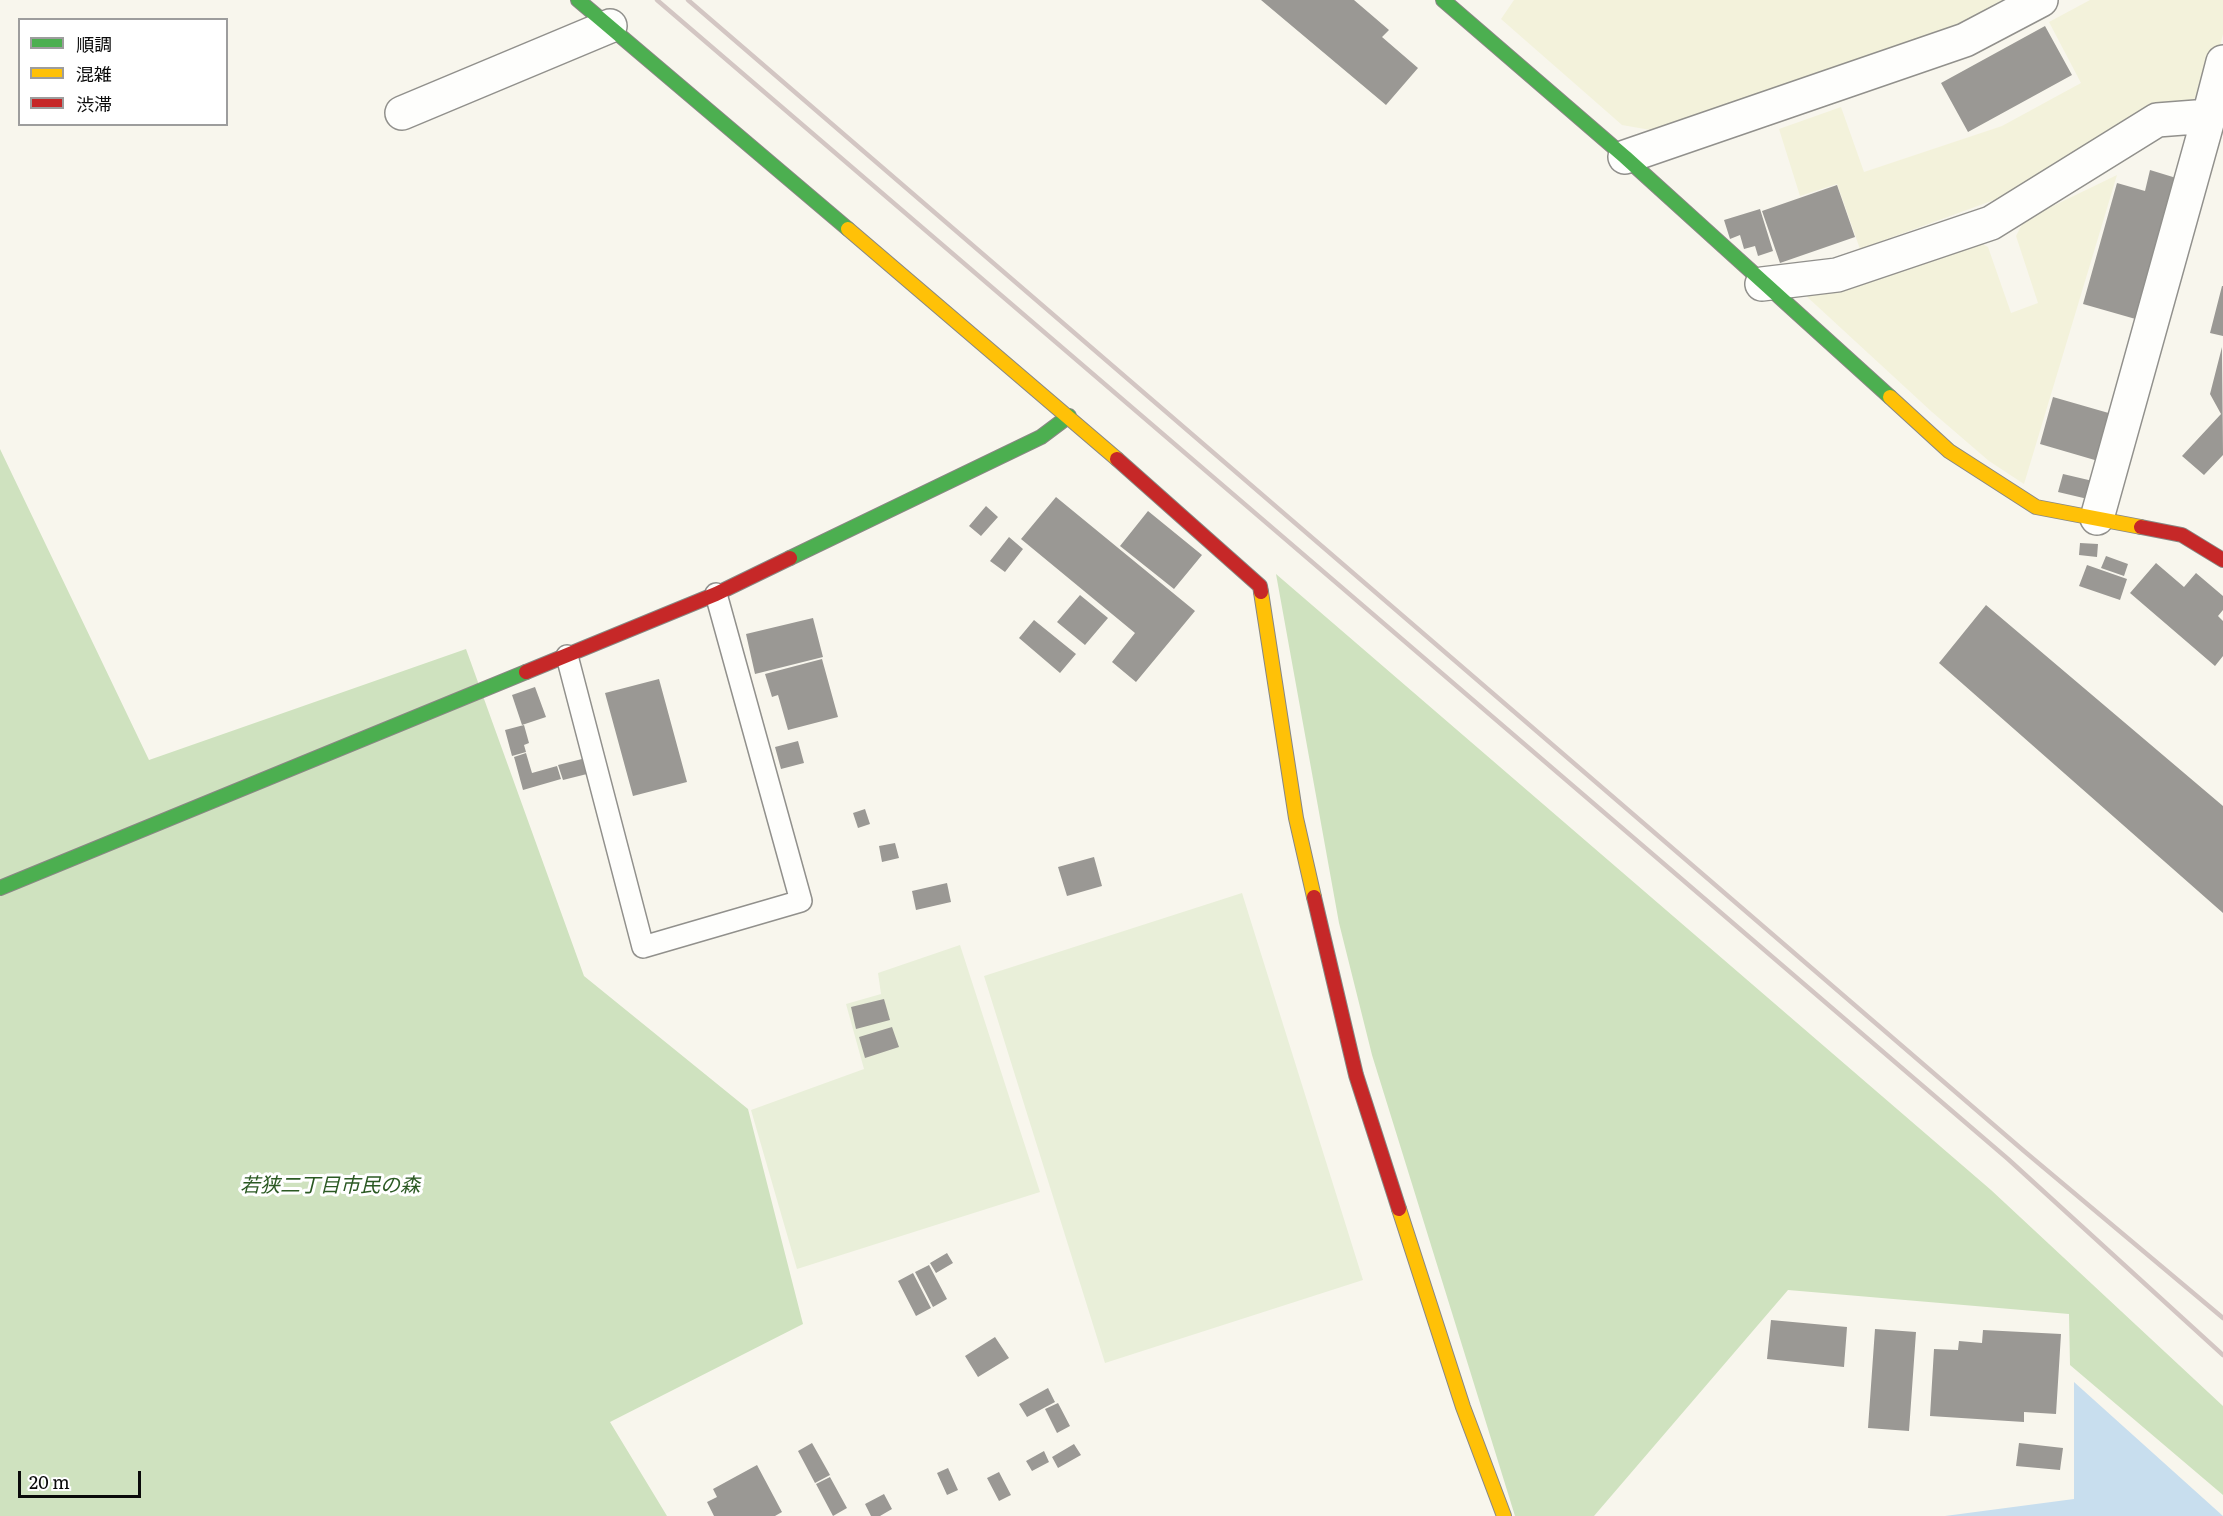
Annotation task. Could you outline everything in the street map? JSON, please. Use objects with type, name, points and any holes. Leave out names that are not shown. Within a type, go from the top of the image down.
[{"type":"street","points":[[578,0],[1069,416],[1260,586],[1296,818],[1356,1075],[1463,1407],[1504,1516]]},
{"type":"street","points":[[1443,0],[1625,157],[1762,284],[1949,451],[1996,484],[2036,507],[2182,535],[2223,560]]},
{"type":"street","points":[[1625,157],[1965,40],[2041,0]]},
{"type":"street","points":[[402,113],[610,27]]},
{"type":"street","points":[[2097,518],[2223,62]]},
{"type":"street","points":[[1762,284],[1837,275],[1991,223],[2157,120],[2209,116]]},
{"type":"street","points":[[0,888],[716,594],[1041,437],[1069,416]]},
{"type":"lane","points":[[567,656],[643,947],[801,901],[716,594]]},
{"type":"green space","points":[[1514,0],[2009,0],[1959,27],[1662,132],[1622,125],[1501,19]]},
{"type":"green space","points":[[2090,0],[2223,0],[2223,34],[2209,91],[2024,189],[1860,249],[1837,184],[1800,196],[1779,129],[1841,107],[1864,172],[2002,126],[2081,83],[2049,22]]},
{"type":"green space","points":[[2117,175],[2024,484],[1989,461],[1932,412],[1804,294],[1971,238],[1988,247],[2011,313],[2038,303],[2016,236],[2024,220]]},
{"type":"green space","name":"若狭二丁目市民の森","points":[[0,449],[149,760],[466,649],[584,976],[748,1109],[803,1324],[610,1422],[667,1516],[0,1516]]},
{"type":"green space","points":[[1276,574],[1991,1190],[2223,1406],[2223,1495],[2070,1365],[2069,1314],[1788,1290],[1594,1516],[1515,1516],[1372,1055],[1339,923]]},
{"type":"green space","points":[[1242,893],[1363,1280],[1105,1363],[984,976]]},
{"type":"green space","points":[[960,945],[1040,1192],[797,1269],[751,1110],[864,1069],[846,1004],[881,994],[878,973]]},
{"type":"water","points":[[2074,1382],[2223,1516],[1945,1516],[2074,1499]]},
{"type":"building","points":[[1261,0],[1354,0],[1389,30],[1382,37],[1418,68],[1386,105]]},
{"type":"building","points":[[2045,26],[2072,75],[1968,132],[1941,83]]},
{"type":"building","points":[[2150,170],[2186,181],[2146,322],[2083,304],[2117,183],[2145,191]]},
{"type":"building","points":[[1837,185],[1855,237],[1780,263],[1762,211]]},
{"type":"building","points":[[1760,209],[1773,251],[1758,256],[1755,246],[1744,249],[1740,235],[1730,239],[1724,220]]},
{"type":"building","points":[[2223,286],[2223,336],[2210,333]]},
{"type":"building","points":[[2222,347],[2223,455],[2204,475],[2182,456],[2221,414],[2210,394]]},
{"type":"building","points":[[2053,397],[2119,416],[2105,463],[2040,444]]},
{"type":"building","points":[[2063,474],[2097,482],[2092,500],[2058,492]]},
{"type":"building","points":[[1056,497],[1195,611],[1136,682],[1112,662],[1135,633],[1021,539]]},
{"type":"building","points":[[986,506],[998,517],[981,536],[969,526]]},
{"type":"building","points":[[1148,511],[1202,555],[1174,589],[1120,546]]},
{"type":"building","points":[[1009,537],[1023,549],[1005,572],[990,561]]},
{"type":"building","points":[[2080,543],[2098,544],[2097,557],[2079,555]]},
{"type":"building","points":[[2106,556],[2128,564],[2124,576],[2101,568]]},
{"type":"building","points":[[2156,563],[2184,587],[2196,573],[2223,596],[2223,610],[2218,616],[2223,621],[2223,656],[2215,666],[2130,593]]},
{"type":"building","points":[[2087,565],[2127,579],[2120,600],[2079,586]]},
{"type":"building","points":[[1080,595],[1108,618],[1085,645],[1057,622]]},
{"type":"building","points":[[1986,605],[2223,806],[2223,913],[1939,663]]},
{"type":"building","points":[[813,618],[823,657],[755,674],[746,634]]},
{"type":"building","points":[[1034,620],[1076,654],[1060,673],[1019,638]]},
{"type":"building","points":[[822,659],[838,717],[788,730],[778,695],[772,697],[765,674]]},
{"type":"building","points":[[659,679],[687,782],[633,796],[605,693]]},
{"type":"building","points":[[535,687],[546,717],[522,725],[512,695]]},
{"type":"building","points":[[524,725],[529,743],[524,745],[526,752],[512,756],[505,730]]},
{"type":"building","points":[[798,741],[804,763],[781,769],[775,747]]},
{"type":"building","points":[[526,753],[532,773],[557,766],[561,779],[523,790],[514,757]]},
{"type":"building","points":[[586,758],[591,773],[563,780],[558,765]]},
{"type":"building","points":[[865,809],[870,824],[858,828],[853,813]]},
{"type":"building","points":[[895,843],[899,858],[882,862],[879,846]]},
{"type":"building","points":[[1094,857],[1102,886],[1067,896],[1058,867]]},
{"type":"building","points":[[947,883],[951,902],[916,910],[912,891]]},
{"type":"building","points":[[884,999],[890,1020],[856,1029],[851,1007]]},
{"type":"building","points":[[892,1027],[899,1047],[865,1058],[859,1037]]},
{"type":"building","points":[[947,1253],[953,1263],[936,1273],[930,1263]]},
{"type":"building","points":[[929,1265],[947,1299],[933,1307],[915,1272]]},
{"type":"building","points":[[913,1273],[931,1308],[916,1316],[898,1281]]},
{"type":"building","points":[[1771,1320],[1847,1327],[1844,1367],[1767,1359]]},
{"type":"building","points":[[1875,1329],[1916,1332],[1909,1431],[1868,1428]]},
{"type":"building","points":[[1983,1330],[2061,1334],[2056,1414],[2024,1412],[2024,1422],[1930,1416],[1934,1349],[1958,1350],[1959,1341],[1982,1343]]},
{"type":"building","points":[[995,1337],[1009,1358],[978,1377],[965,1356]]},
{"type":"building","points":[[1048,1388],[1055,1402],[1027,1417],[1019,1404]]},
{"type":"building","points":[[1058,1403],[1070,1426],[1057,1433],[1045,1409]]},
{"type":"building","points":[[812,1443],[830,1475],[815,1483],[798,1451]]},
{"type":"building","points":[[2019,1443],[2063,1448],[2060,1470],[2016,1466]]},
{"type":"building","points":[[1074,1444],[1081,1455],[1058,1468],[1052,1457]]},
{"type":"building","points":[[1044,1451],[1049,1462],[1032,1471],[1026,1461]]},
{"type":"building","points":[[757,1465],[782,1512],[775,1516],[714,1516],[707,1502],[717,1497],[713,1489]]},
{"type":"building","points":[[948,1468],[958,1490],[947,1495],[937,1473]]},
{"type":"building","points":[[999,1472],[1011,1495],[999,1501],[987,1478]]},
{"type":"building","points":[[830,1477],[847,1508],[833,1516],[816,1484]]},
{"type":"building","points":[[884,1494],[892,1509],[880,1516],[871,1516],[865,1504]]},
{"type":"railway","points":[[657,0],[2008,1159],[2223,1355]]},
{"type":"railway","points":[[688,0],[2024,1151],[2223,1318]]},
{"type":"traffic: fast","points":[[578,0],[848,229]]},
{"type":"traffic: fast","points":[[1443,0],[1625,157],[1890,397]]},
{"type":"traffic: fast","points":[[790,558],[1041,437],[1069,416]]},
{"type":"traffic: fast","points":[[0,888],[526,672]]},
{"type":"traffic: slow","points":[[848,229],[1117,459]]},
{"type":"traffic: slow","points":[[1890,397],[1949,451],[2036,507],[2141,527]]},
{"type":"traffic: slow","points":[[1261,592],[1296,818],[1314,897]]},
{"type":"traffic: slow","points":[[1399,1209],[1463,1407],[1504,1516]]},
{"type":"traffic: jam","points":[[1117,459],[1260,586],[1261,592]]},
{"type":"traffic: jam","points":[[2141,527],[2182,535],[2223,560]]},
{"type":"traffic: jam","points":[[526,672],[716,594],[790,558]]},
{"type":"traffic: jam","points":[[1314,897],[1356,1075],[1399,1209]]}]
